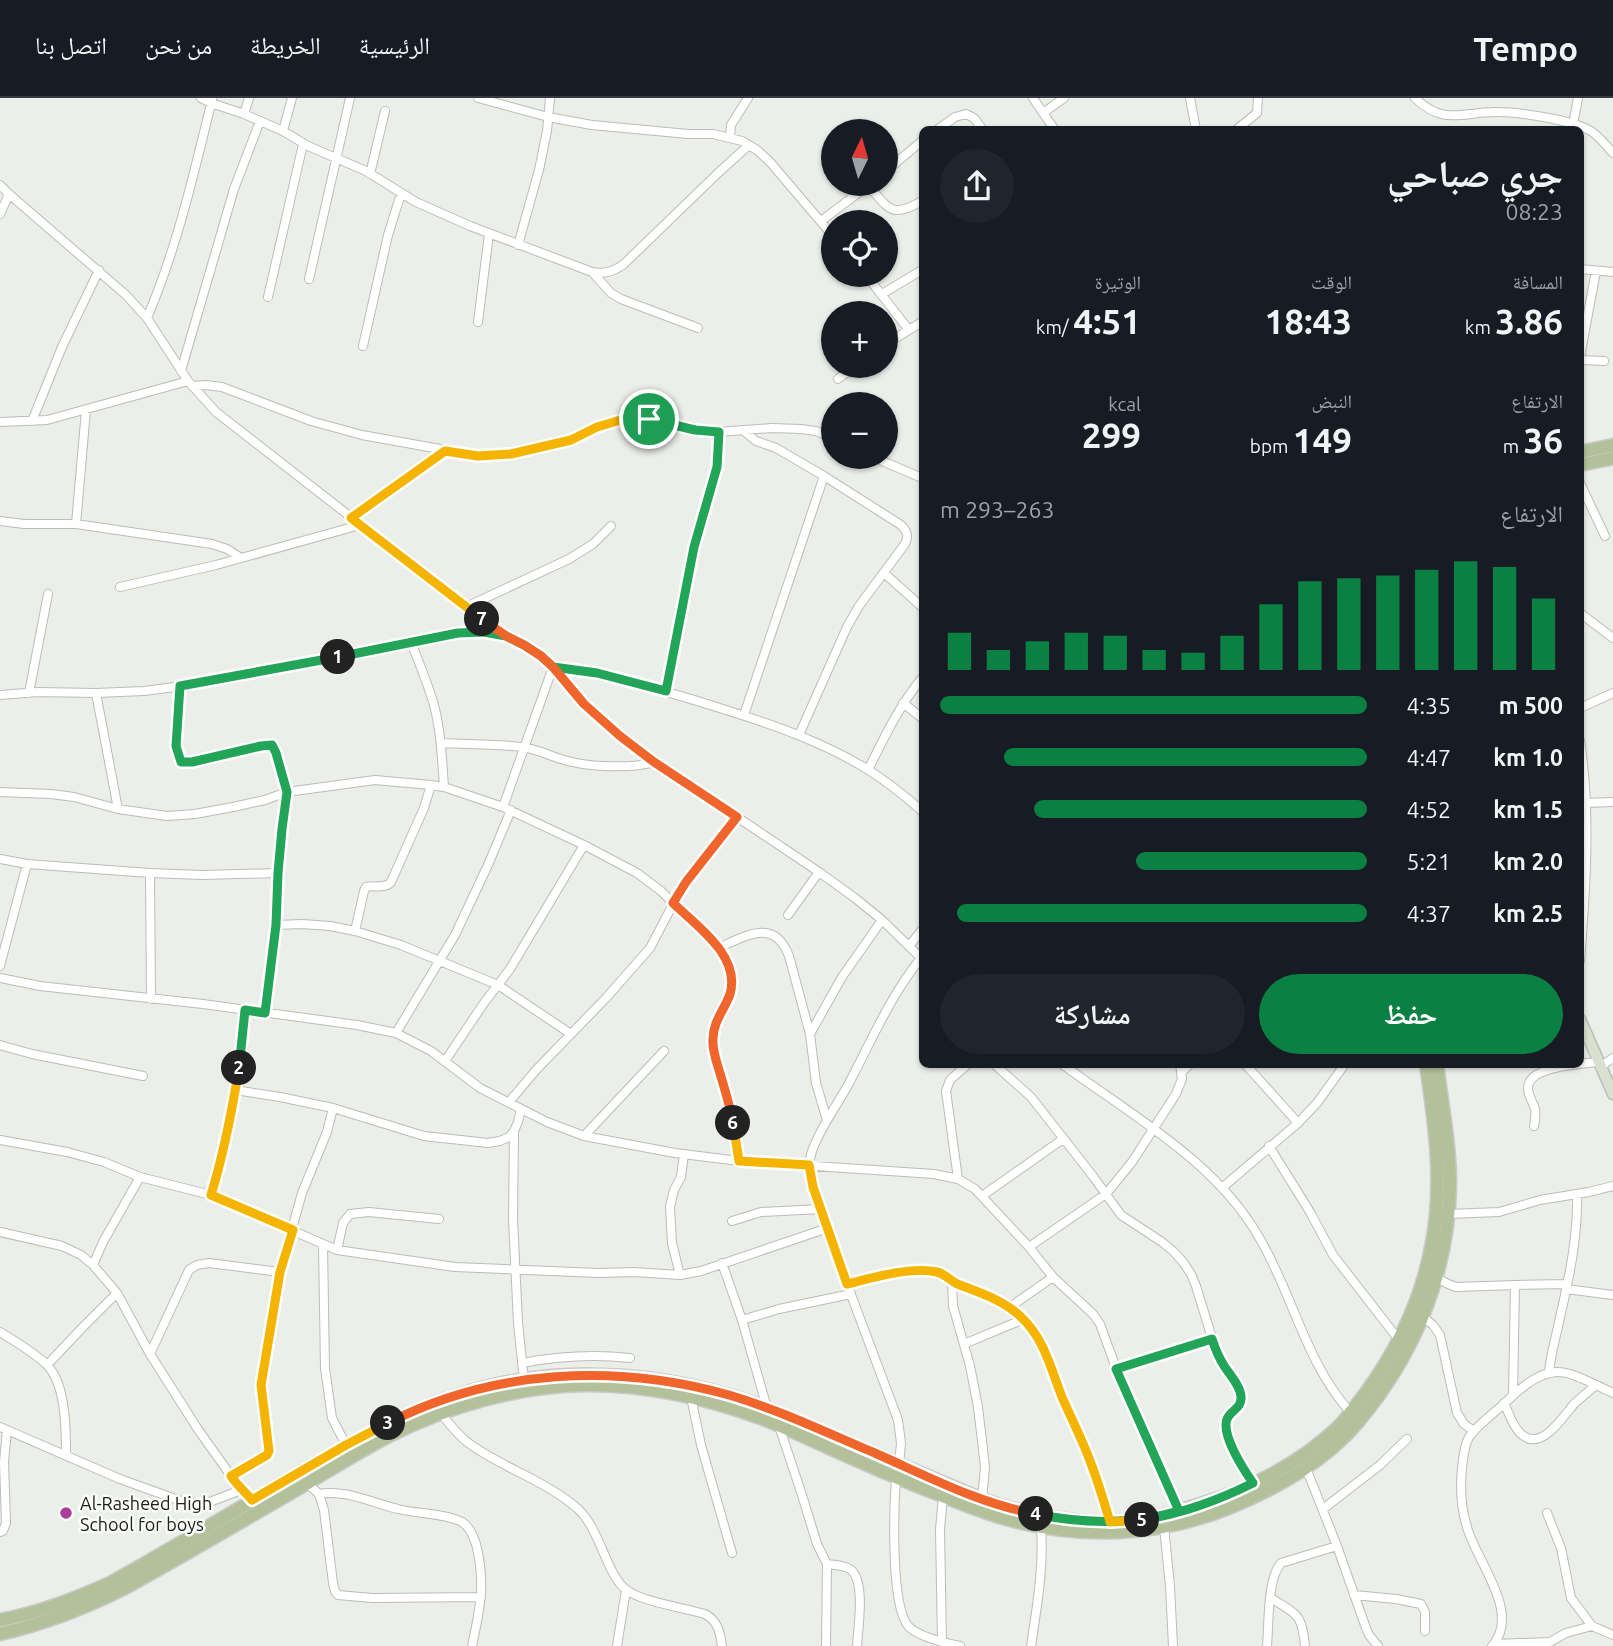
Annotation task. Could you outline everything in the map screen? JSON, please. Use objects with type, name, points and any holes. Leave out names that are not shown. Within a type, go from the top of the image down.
[{"type":"main road","points":[[1584,451],[1613,446]]},
{"type":"main road","points":[[1584,464],[1613,458]]},
{"type":"main road","points":[[0,1634],[42,1623],[102,1600],[152,1574],[385,1438],[441,1414],[495,1397],[557,1387],[607,1386],[691,1397],[1015,1510],[1051,1517],[1110,1522],[1146,1519],[1220,1498],[1318,1452],[1349,1433],[1385,1387],[1423,1317],[1437,1278],[1448,1214],[1450,1169],[1435,1089],[1427,1068]]},
{"type":"main road","points":[[0,1620],[23,1616],[77,1598],[110,1583],[346,1445],[396,1419],[440,1401],[489,1386],[556,1376],[599,1375],[664,1380],[730,1396],[767,1408],[897,1470],[943,1496],[997,1516],[1041,1527],[1113,1533],[1164,1527],[1239,1504],[1306,1468],[1351,1413],[1384,1367],[1399,1340],[1423,1282],[1434,1232],[1438,1193],[1435,1089]]},
{"type":"street","points":[[201,98],[284,131],[303,144],[370,174],[416,202],[489,234],[604,274],[615,271],[624,264],[749,145]]},
{"type":"street","points":[[244,114],[249,98]]},
{"type":"street","points":[[284,131],[292,98]]},
{"type":"street","points":[[309,279],[350,98]]},
{"type":"street","points":[[478,98],[548,117],[592,125],[730,137],[749,145],[770,162],[821,221]]},
{"type":"street","points":[[518,245],[539,170],[550,98]]},
{"type":"street","points":[[730,137],[731,125],[748,98]]},
{"type":"street","points":[[1033,98],[1052,126]]},
{"type":"street","points":[[1043,113],[1064,98]]},
{"type":"street","points":[[1190,98],[1195,126]]},
{"type":"street","points":[[1240,126],[1257,113],[1258,98]]},
{"type":"street","points":[[1415,98],[1431,110],[1447,116],[1500,111],[1529,115],[1568,126]]},
{"type":"street","points":[[1572,126],[1578,98]]},
{"type":"street","points":[[147,318],[160,290],[174,247],[211,101]]},
{"type":"street","points":[[370,174],[384,111]]},
{"type":"street","points":[[943,126],[955,117],[966,114],[975,118],[980,126]]},
{"type":"street","points":[[181,371],[234,189],[260,121]]},
{"type":"street","points":[[1584,128],[1593,133],[1613,153]]},
{"type":"street","points":[[268,297],[303,144]]},
{"type":"street","points":[[898,161],[919,144]]},
{"type":"street","points":[[0,185],[126,295],[147,318],[190,384],[216,412],[466,607],[506,636],[541,656],[584,704],[620,736],[654,762],[819,872],[882,920],[919,956]]},
{"type":"street","points":[[0,215],[9,194]]},
{"type":"street","points":[[363,346],[388,235],[398,200],[403,194]]},
{"type":"street","points":[[835,210],[853,196]]},
{"type":"street","points":[[880,196],[891,209],[902,211],[919,202]]},
{"type":"street","points":[[478,322],[489,234]]},
{"type":"street","points":[[32,421],[62,347],[99,270]]},
{"type":"street","points":[[1584,270],[1613,272]]},
{"type":"street","points":[[1584,337],[1596,271]]},
{"type":"street","points":[[592,272],[611,293],[621,299],[698,328]]},
{"type":"street","points":[[882,294],[919,272]]},
{"type":"street","points":[[876,287],[909,330]]},
{"type":"street","points":[[898,337],[919,324]]},
{"type":"street","points":[[1584,359],[1604,361]]},
{"type":"street","points":[[0,422],[47,420],[190,384],[222,387],[311,421],[362,435],[478,456],[511,454],[571,440],[597,427],[624,419],[649,419],[695,430],[719,432],[772,428],[821,433]]},
{"type":"street","points":[[76,524],[86,410]]},
{"type":"street","points":[[744,431],[756,441],[776,448],[824,476],[906,530],[907,535],[905,544],[853,617],[799,735]]},
{"type":"street","points":[[666,691],[694,547],[717,467],[719,432]]},
{"type":"street","points":[[351,518],[445,451]]},
{"type":"street","points":[[898,468],[919,477]]},
{"type":"street","points":[[744,716],[824,476]]},
{"type":"street","points":[[1584,491],[1605,536]]},
{"type":"street","points":[[0,521],[76,524],[212,544],[241,558]]},
{"type":"street","points":[[120,587],[241,558],[360,525]]},
{"type":"street","points":[[466,607],[583,551],[611,526]]},
{"type":"street","points":[[884,573],[919,604]]},
{"type":"street","points":[[29,693],[48,594]]},
{"type":"street","points":[[1584,616],[1613,638]]},
{"type":"street","points":[[0,695],[144,691],[458,633],[484,632],[506,636]]},
{"type":"street","points":[[411,642],[433,702],[441,743],[444,787]]},
{"type":"street","points":[[553,667],[597,673],[666,691],[799,735],[868,770],[919,809]]},
{"type":"street","points":[[396,1033],[470,906],[507,809],[524,748],[553,667]]},
{"type":"street","points":[[868,770],[903,703],[919,682]]},
{"type":"street","points":[[180,686],[176,746],[181,762],[272,745],[287,792],[278,873],[276,925],[265,1013]]},
{"type":"street","points":[[96,693],[118,809]]},
{"type":"street","points":[[1584,706],[1613,693]]},
{"type":"street","points":[[903,703],[919,716]]},
{"type":"street","points":[[441,743],[524,748],[581,764],[641,766],[654,762]]},
{"type":"street","points":[[0,792],[51,794],[84,799],[118,809],[167,816],[195,814],[265,800],[287,792],[374,780],[431,785],[507,809],[584,845],[651,882],[718,948],[730,967],[733,975],[732,986],[718,1018],[713,1038],[732,1116],[739,1161]]},
{"type":"street","points":[[1584,782],[1587,862],[1584,904]]},
{"type":"street","points":[[355,931],[366,887],[385,886],[391,882],[424,808],[431,785]]},
{"type":"street","points":[[1586,803],[1613,802]]},
{"type":"street","points":[[509,1102],[650,948],[686,882],[737,817]]},
{"type":"street","points":[[445,1061],[523,949],[584,845]]},
{"type":"street","points":[[0,859],[27,864],[150,873],[278,873]]},
{"type":"street","points":[[0,966],[27,864]]},
{"type":"street","points":[[788,915],[819,872]]},
{"type":"street","points":[[150,873],[151,999]]},
{"type":"street","points":[[810,1034],[842,977],[882,920]]},
{"type":"street","points":[[276,925],[330,926],[401,946],[498,985],[571,1034]]},
{"type":"street","points":[[718,948],[760,933],[777,936],[785,947],[810,1034],[816,1083],[827,1120]]},
{"type":"street","points":[[909,946],[919,934]]},
{"type":"street","points":[[919,963],[893,999],[827,1120],[812,1151],[809,1165],[810,1178],[850,1294],[898,1420],[901,1443],[897,1470],[895,1541],[901,1612],[913,1630],[960,1646]]},
{"type":"street","points":[[1,982],[357,1024],[396,1033],[431,1051],[480,1087],[547,1122],[584,1136],[739,1161],[934,1174],[958,1179],[982,1196],[1100,1324],[1116,1369],[1179,1511]]},
{"type":"street","points":[[211,1195],[223,1158],[245,1010]]},
{"type":"street","points":[[1584,1028],[1613,1094]]},
{"type":"street","points":[[0,1045],[143,1076]]},
{"type":"street","points":[[584,1136],[664,1051]]},
{"type":"street","points":[[1584,1066],[1599,1064],[1613,1058]]},
{"type":"street","points":[[958,1179],[946,1091],[950,1080],[964,1068]]},
{"type":"street","points":[[998,1068],[1031,1097],[1121,1215],[1173,1251],[1191,1274],[1212,1339],[1223,1364],[1240,1391],[1240,1405],[1229,1416],[1226,1426],[1240,1464],[1253,1483]]},
{"type":"street","points":[[1068,1068],[1154,1129],[1223,1187],[1236,1202],[1271,1258],[1322,1373],[1337,1398],[1351,1413]]},
{"type":"street","points":[[1029,1247],[1106,1195],[1132,1162],[1176,1094],[1181,1084],[1181,1068]]},
{"type":"street","points":[[1249,1068],[1298,1123]]},
{"type":"street","points":[[1223,1187],[1298,1123],[1317,1103],[1342,1068]]},
{"type":"street","points":[[1534,1126],[1535,1112],[1528,1092],[1532,1077],[1560,1068]]},
{"type":"street","points":[[235,1090],[333,1108],[424,1136],[488,1143],[509,1137],[514,1131]]},
{"type":"street","points":[[231,1476],[267,1455],[269,1451],[261,1385],[280,1272],[302,1193],[327,1132],[333,1108]]},
{"type":"street","points":[[521,1109],[514,1131],[513,1219],[524,1380]]},
{"type":"street","points":[[982,1196],[1063,1139]]},
{"type":"street","points":[[0,1140],[67,1152],[104,1162],[141,1177],[211,1195],[337,1250],[455,1268],[680,1275],[701,1271],[828,1228]]},
{"type":"street","points":[[1269,1146],[1333,1255],[1399,1340]]},
{"type":"street","points":[[680,1275],[672,1243],[670,1207],[681,1177],[684,1154]]},
{"type":"street","points":[[93,1265],[103,1242],[141,1177]]},
{"type":"street","points":[[1448,1214],[1499,1212],[1540,1200],[1613,1186]]},
{"type":"street","points":[[1549,1372],[1551,1352],[1567,1287],[1577,1223],[1577,1194]]},
{"type":"street","points":[[732,1221],[761,1212],[821,1209]]},
{"type":"street","points":[[337,1250],[343,1223],[351,1214],[369,1212],[439,1219]]},
{"type":"street","points":[[0,1232],[62,1246],[81,1255],[93,1265],[117,1293],[150,1354],[197,1428],[241,1490],[252,1500]]},
{"type":"street","points":[[323,1245],[325,1368],[332,1418],[346,1445]]},
{"type":"street","points":[[150,1354],[188,1270],[209,1263],[280,1272]]},
{"type":"street","points":[[722,1263],[743,1320],[767,1408]]},
{"type":"street","points":[[847,1284],[881,1276],[922,1271],[939,1272],[952,1282],[1010,1307],[1024,1319],[1040,1340],[1046,1354],[1089,1459],[1110,1522]]},
{"type":"street","points":[[1010,1307],[1054,1277]]},
{"type":"street","points":[[1437,1278],[1455,1287],[1567,1287],[1613,1295]]},
{"type":"street","points":[[952,1282],[953,1306],[976,1393],[985,1474],[982,1499]]},
{"type":"street","points":[[1513,1395],[1515,1285]]},
{"type":"street","points":[[47,1365],[117,1293]]},
{"type":"street","points":[[743,1320],[779,1309],[850,1294]]},
{"type":"street","points":[[1423,1317],[1440,1335],[1457,1413],[1464,1424],[1474,1431]]},
{"type":"street","points":[[964,1344],[1024,1319]]},
{"type":"street","points":[[0,1332],[27,1349],[53,1373],[60,1392],[66,1455]]},
{"type":"street","points":[[1116,1369],[1212,1339]]},
{"type":"street","points":[[522,1363],[586,1355],[630,1358]]},
{"type":"street","points":[[1494,1645],[1500,1635],[1502,1612],[1467,1527],[1461,1490],[1464,1449],[1474,1431],[1513,1395],[1549,1372],[1567,1372],[1613,1393]]},
{"type":"street","points":[[1504,1404],[1519,1432],[1534,1439],[1551,1431],[1596,1385]]},
{"type":"street","points":[[691,1397],[701,1446],[732,1553]]},
{"type":"street","points":[[441,1414],[464,1440],[543,1485],[578,1510],[595,1531],[615,1576],[626,1590],[640,1597],[711,1617],[719,1628],[722,1646]]},
{"type":"street","points":[[779,1426],[817,1544],[827,1564],[826,1646]]},
{"type":"street","points":[[0,1532],[6,1523],[3,1429],[120,1479],[191,1503],[207,1503],[241,1490]]},
{"type":"street","points":[[1323,1509],[1380,1465],[1407,1439]]},
{"type":"street","points":[[1306,1468],[1369,1635],[1378,1646]]},
{"type":"street","points":[[307,1483],[319,1494],[324,1510],[335,1591],[338,1595],[384,1598],[481,1597]]},
{"type":"street","points":[[319,1494],[350,1495],[398,1509],[459,1521],[466,1525],[475,1540],[481,1567],[481,1597],[472,1646]]},
{"type":"street","points":[[942,1642],[940,1529],[943,1496]]},
{"type":"street","points":[[1547,1513],[1561,1548],[1571,1598],[1592,1626],[1613,1635]]},
{"type":"street","points":[[1031,1646],[1041,1578],[1041,1527]]},
{"type":"street","points":[[1164,1527],[1173,1646]]},
{"type":"street","points":[[1267,1646],[1276,1570],[1282,1563],[1337,1546]]},
{"type":"street","points":[[827,1564],[847,1567],[857,1579],[857,1646]]},
{"type":"street","points":[[617,1646],[626,1590]]},
{"type":"street","points":[[1354,1595],[1421,1604],[1425,1612],[1424,1632]]},
{"type":"street","points":[[1271,1598],[1299,1617],[1304,1629],[1305,1646]]},
{"type":"street","points":[[1494,1645],[1550,1642],[1566,1633],[1592,1626]]},
{"type":"place","name":"Al-Rasheed High School for boys","points":[[66,1513]]},
{"type":"route","points":[[649,419],[624,419],[597,427],[571,440],[511,454],[478,456],[445,451],[351,518],[479,617],[506,636],[524,645],[541,656],[553,667],[584,704],[620,736],[737,817],[686,882],[673,903],[718,948],[733,975],[729,998],[714,1028],[713,1038],[732,1116],[739,1161],[809,1165],[810,1178],[847,1284],[893,1274],[939,1272],[952,1282],[1010,1307],[1024,1319],[1040,1340],[1046,1354],[1089,1459],[1110,1522],[1129,1521],[1146,1519],[1162,1516],[1179,1511],[1220,1498],[1253,1483],[1240,1464],[1226,1426],[1229,1416],[1240,1405],[1242,1398],[1212,1339],[1116,1369],[1179,1511],[1146,1519],[1129,1521],[1110,1522],[1093,1522],[1015,1510],[937,1481],[748,1401],[664,1380],[622,1376],[546,1377],[489,1386],[457,1395],[396,1419],[252,1500],[231,1476],[267,1455],[269,1451],[261,1385],[280,1272],[293,1230],[211,1195],[223,1158],[231,1118],[245,1010],[265,1013],[274,947],[278,873],[287,792],[276,753],[269,744],[192,762],[181,762],[176,746],[180,686],[458,633],[484,632],[506,636],[524,645],[553,667],[597,673],[666,691],[694,547],[717,467],[719,432],[695,430],[649,419]]}]
